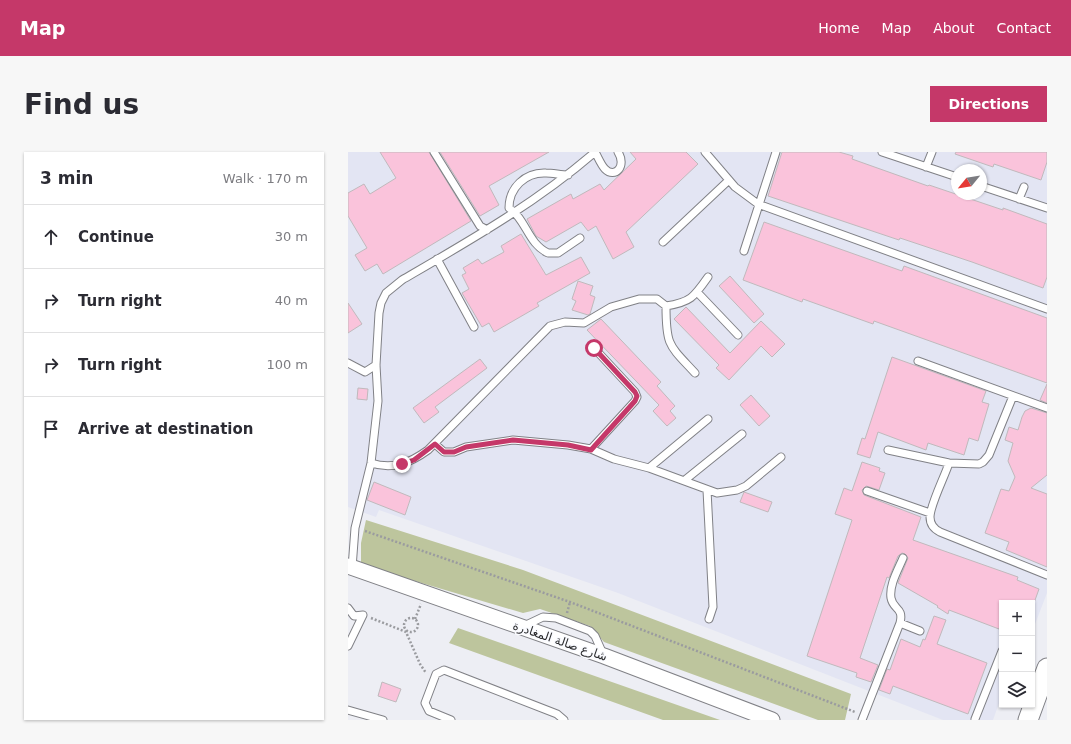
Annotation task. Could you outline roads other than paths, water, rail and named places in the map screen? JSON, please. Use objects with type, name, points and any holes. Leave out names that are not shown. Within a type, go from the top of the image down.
[{"type":"street","name":"شارع صالة المغادرة","points":[[350,567],[604,656],[772,720]]},
{"type":"street","points":[[1028,720],[1043,673]]},
{"type":"lane","points":[[434,152],[480,226],[487,230]]},
{"type":"lane","points":[[350,567],[352,526],[371,463],[378,402],[376,365],[379,313],[381,303],[386,293],[402,280],[516,212],[568,175],[596,152],[604,168],[609,172],[615,172],[620,169],[622,158],[618,152]]},
{"type":"lane","points":[[705,152],[742,194],[758,204],[1047,308]]},
{"type":"lane","points":[[744,251],[776,152]]},
{"type":"lane","points":[[882,152],[951,175]]},
{"type":"lane","points":[[926,166],[932,152]]},
{"type":"lane","points":[[568,175],[547,173],[527,177],[516,187],[509,199],[510,208],[516,212],[530,239],[548,253],[558,253],[580,238]]},
{"type":"lane","points":[[663,242],[729,180]]},
{"type":"lane","points":[[1018,198],[1024,187]]},
{"type":"lane","points":[[987,188],[1047,208]]},
{"type":"lane","points":[[437,259],[474,327]]},
{"type":"lane","points":[[666,306],[694,297],[708,277]]},
{"type":"lane","points":[[697,292],[738,335]]},
{"type":"lane","points":[[371,463],[383,467],[402,464],[414,460],[435,444],[550,326],[565,322],[584,323],[604,309],[639,299],[657,299],[666,306]]},
{"type":"lane","points":[[666,306],[666,331],[668,341],[674,350],[695,373]]},
{"type":"lane","points":[[591,450],[635,401],[637,396],[594,348]]},
{"type":"lane","points":[[918,361],[1047,408]]},
{"type":"lane","points":[[348,363],[365,372],[376,365]]},
{"type":"lane","points":[[888,450],[950,463],[975,465],[983,462],[989,455],[1013,396]]},
{"type":"lane","points":[[649,468],[708,419]]},
{"type":"lane","points":[[685,480],[742,434]]},
{"type":"lane","points":[[435,444],[444,452],[454,452],[466,447],[513,440],[568,445],[591,450],[614,459],[649,468],[717,493],[737,490],[746,486],[781,458]]},
{"type":"lane","points":[[950,463],[930,513],[930,522],[936,530],[1047,576]]},
{"type":"lane","points":[[707,490],[713,607],[709,619]]},
{"type":"lane","points":[[867,491],[930,513]]},
{"type":"lane","points":[[863,718],[900,623],[901,613],[900,609],[893,602],[892,587],[903,558]]},
{"type":"lane","points":[[348,608],[354,616],[363,615],[348,646]]},
{"type":"lane","points":[[521,627],[543,617],[556,618],[590,631],[595,636],[604,656]]},
{"type":"lane","points":[[900,623],[920,631]]},
{"type":"lane","points":[[975,719],[999,660]]},
{"type":"lane","points":[[451,720],[433,713],[426,707],[426,698],[439,671],[448,672],[557,714],[564,720]]},
{"type":"lane","points":[[348,705],[357,711]]},
{"type":"lane","points":[[348,710],[357,711],[383,720]]}]
